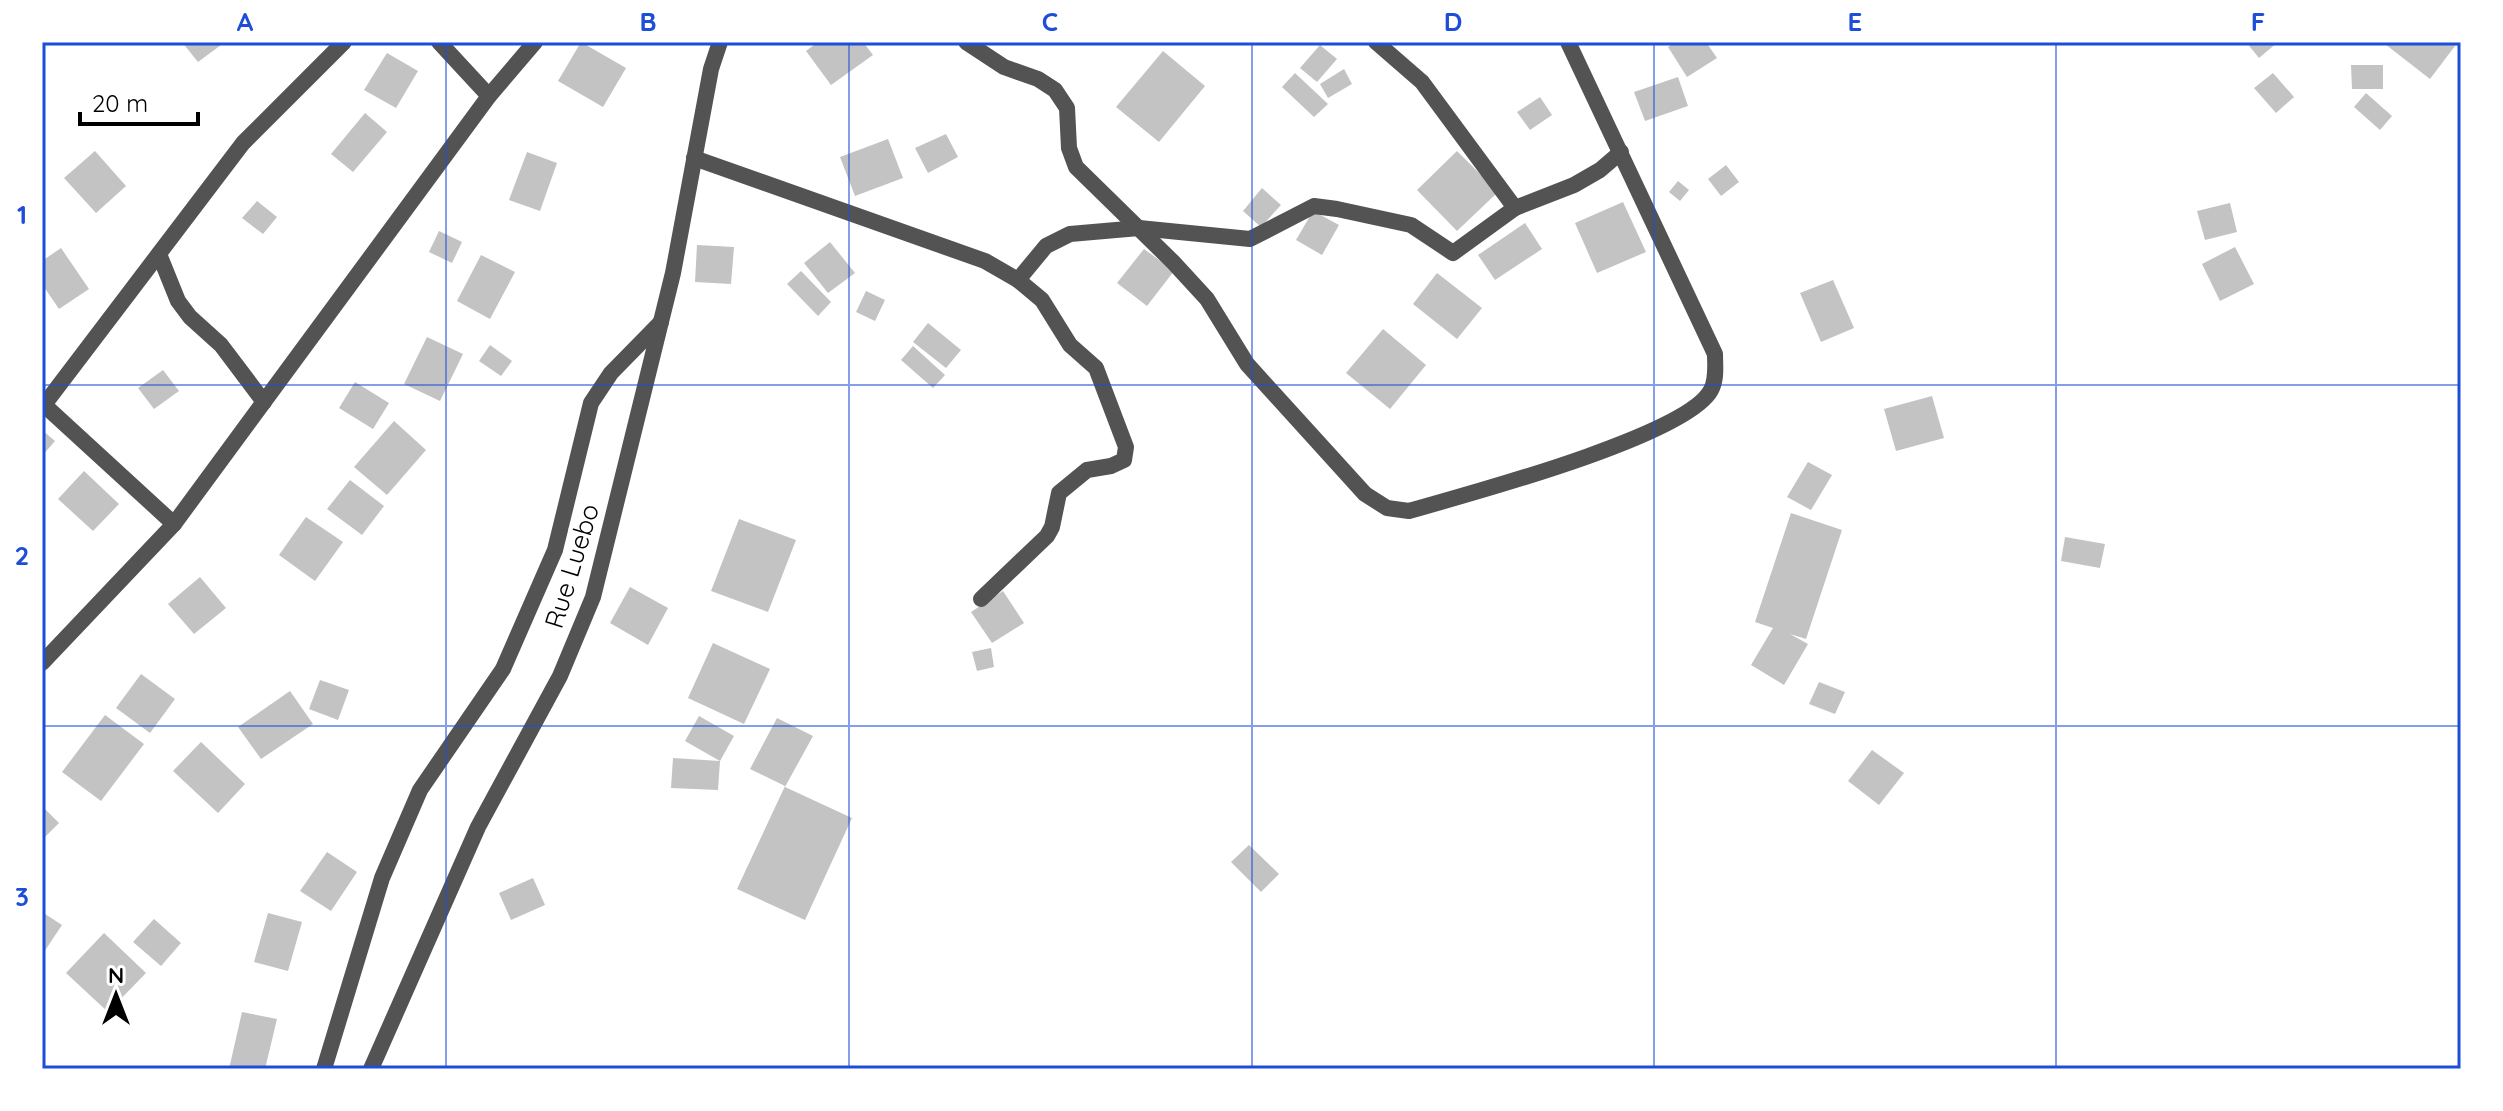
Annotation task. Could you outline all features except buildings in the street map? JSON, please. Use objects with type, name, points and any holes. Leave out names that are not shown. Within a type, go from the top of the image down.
[{"type":"street","points":[[317,42],[330,55]]},
{"type":"street","points":[[174,524],[43,404],[243,143],[344,42]]},
{"type":"street","points":[[439,42],[489,96]]},
{"type":"street","points":[[42,663],[174,524],[489,96],[535,42]]},
{"type":"street","name":"Rue Luebo","points":[[371,1069],[472,839],[560,676],[593,597],[673,273],[711,69],[720,42]]},
{"type":"street","points":[[966,42],[1004,67],[1038,79],[1055,90],[1067,108],[1069,148],[1076,167],[1207,299],[1247,364],[1365,494],[1387,508],[1409,511],[1544,472],[1667,424],[1696,407],[1711,390],[1715,376],[1715,354],[1568,42]]},
{"type":"street","points":[[1376,42],[1422,82],[1515,208]]},
{"type":"street","points":[[1018,280],[1046,246],[1070,234],[1139,228],[1250,239],[1314,206],[1411,225],[1453,253],[1515,208],[1574,185],[1600,170],[1621,152]]},
{"type":"street","points":[[694,158],[985,261],[1018,280],[1042,300],[1070,345],[1100,374],[1126,447],[1124,460],[1111,466],[1087,470],[1059,493],[1047,536],[981,599]]},
{"type":"street","points":[[159,254],[178,301],[190,317],[221,345],[264,402]]},
{"type":"street","points":[[324,1069],[382,878],[420,790],[503,669],[555,550],[591,403],[611,373],[661,322]]}]
